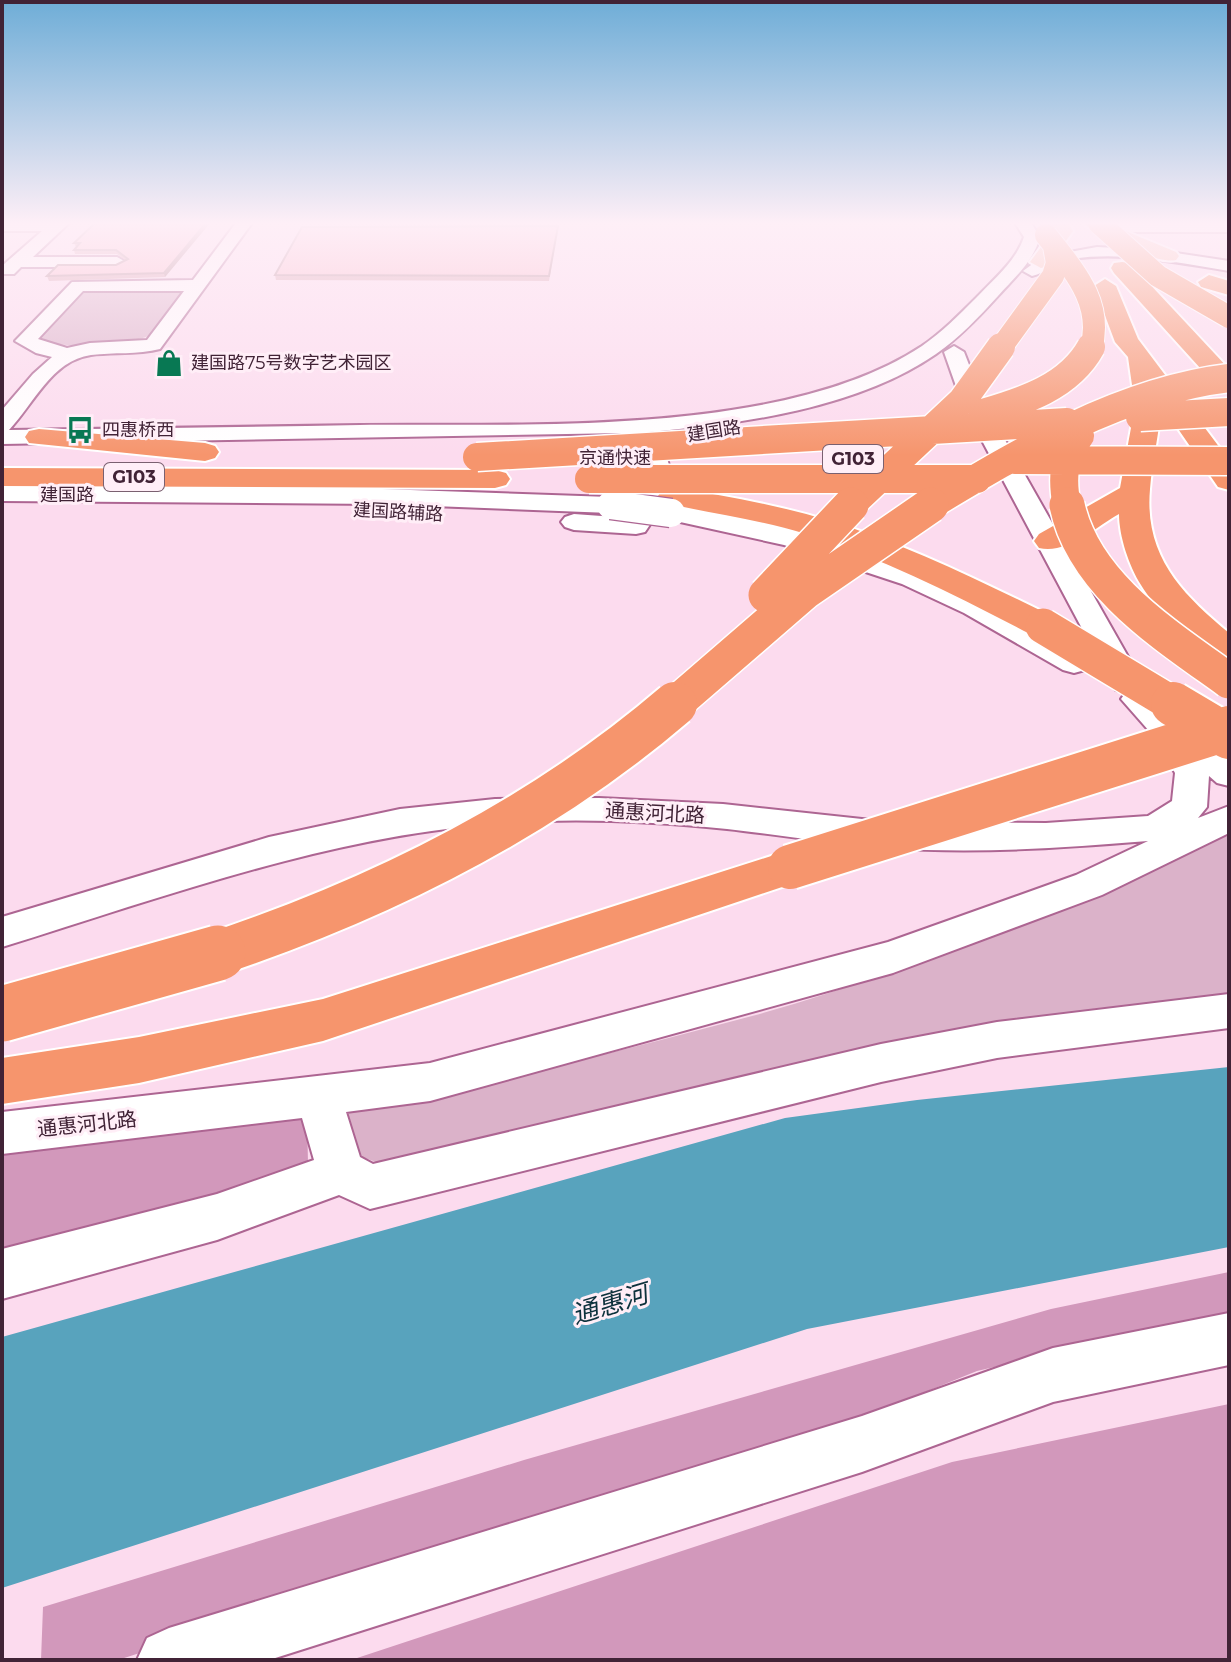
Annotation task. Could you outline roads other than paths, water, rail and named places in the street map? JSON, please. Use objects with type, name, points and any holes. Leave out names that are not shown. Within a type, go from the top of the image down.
[{"type":"highway","points":[[619,749],[856,500],[962,401],[1035,301]]},
{"type":"highway","points":[[843,437],[942,424],[1024,403],[1064,380],[1088,356],[1097,331],[1090,301]]},
{"type":"highway","points":[[1115,301],[1127,342],[1140,355],[1229,480]]},
{"type":"highway","points":[[1126,301],[1229,440]]},
{"type":"highway","points":[[1136,301],[1229,384]]},
{"type":"highway","points":[[1165,301],[1229,361]]},
{"type":"highway","points":[[1201,301],[1229,317]]},
{"type":"highway","points":[[1140,355],[1148,406],[1134,492],[1135,521],[1156,583],[1186,615],[1229,651]]},
{"type":"highway","points":[[2,1014],[131,981],[270,936],[436,866],[509,823],[619,749],[806,591],[896,525],[1018,455],[1108,410],[1168,388],[1229,378]]},
{"type":"highway","points":[[1108,410],[1076,440],[1062,473],[1065,512],[1087,555],[1118,591],[1159,629],[1229,681]]},
{"type":"highway","points":[[486,468],[843,437],[1229,412]]},
{"type":"highway","points":[[39,437],[235,455]]},
{"type":"highway","name":"京通快速","points":[[2,454],[235,455],[270,467]]},
{"type":"highway","name":"京通快速","points":[[486,468],[1229,461]]},
{"type":"highway","name":"京通快速","points":[[2,477],[270,467],[1229,480]]},
{"type":"highway","points":[[486,468],[672,504],[724,505],[834,532],[934,571],[1043,626],[1229,737]]},
{"type":"highway","points":[[1050,541],[1134,492]]},
{"type":"highway","points":[[2,1081],[139,1060],[323,1020],[774,871],[1229,728]]},
{"type":"street","points":[[64,301],[25,341],[69,355]]},
{"type":"street","points":[[2,425],[50,368],[69,355],[88,349],[122,350],[153,345],[187,301]]},
{"type":"street","points":[[165,436],[631,427],[723,418],[812,398],[873,378],[954,344],[989,301]]},
{"type":"street","name":"建国路","points":[[2,437],[607,442],[667,438],[785,419],[876,392],[954,344],[993,301]]},
{"type":"street","points":[[924,327],[954,344],[973,403],[1137,699],[1229,775]]},
{"type":"street","name":"建国路辅路","points":[[161,495],[328,509],[636,526],[654,499],[660,469],[651,445],[631,427]]},
{"type":"street","name":"建国路","points":[[2,494],[499,497],[610,505],[672,504],[722,521],[819,546],[914,579],[1020,633],[1229,752]]},
{"type":"street","name":"通惠河北路","points":[[2,932],[269,850],[400,821],[495,811],[599,810],[723,816],[890,835],[1046,836],[1156,828],[1189,807],[1192,773],[1171,735],[1137,699]]},
{"type":"street","name":"通惠河北路","points":[[2,1133],[98,1124],[430,1082],[893,957],[1089,885],[1229,818]]},
{"type":"street","points":[[318,1096],[341,1171],[370,1187],[881,1063],[997,1040],[1229,1011]]},
{"type":"street","points":[[2,1274],[241,1209],[298,1191],[341,1171]]},
{"type":"street","points":[[169,1660],[862,1444],[1053,1375],[1229,1339]]},
{"type":"water","name":"通惠河","points":[[1229,1067],[1229,1247],[807,1329],[2,1588],[2,1337],[785,1118],[917,1100]]},
{"type":"place","name":"建国路75号数字艺术园区","points":[[169,363]]},
{"type":"place","name":"四惠桥西","points":[[80,430]]}]
